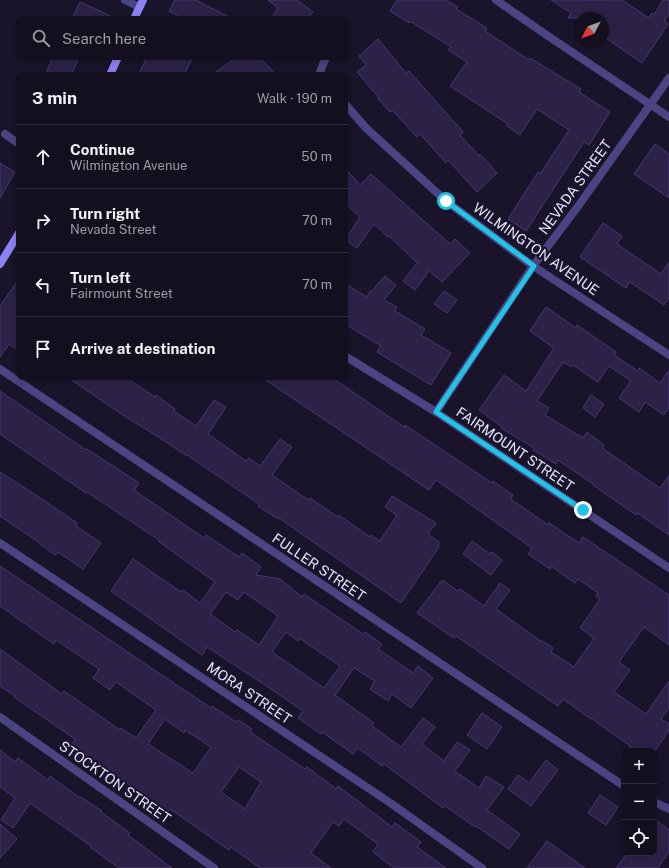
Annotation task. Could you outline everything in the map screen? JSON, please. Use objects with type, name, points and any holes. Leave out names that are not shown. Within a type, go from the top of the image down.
[{"type":"main road","points":[[135,16],[141,3]]},
{"type":"main road","points":[[111,72],[117,60]]},
{"type":"main road","points":[[0,264],[16,238]]},
{"type":"street","points":[[125,0],[141,3]]},
{"type":"street","points":[[496,0],[669,117]]},
{"type":"street","points":[[321,72],[325,60]]},
{"type":"street","name":"NEVADA STREET","points":[[436,412],[534,266],[669,78]]},
{"type":"street","name":"WILMINGTON AVENUE","points":[[348,107],[366,128],[446,201],[534,266],[669,355]]},
{"type":"street","points":[[5,134],[16,142]]},
{"type":"street","name":"FAIRMOUNT STREET","points":[[348,358],[436,412],[669,568]]},
{"type":"street","name":"FULLER STREET","points":[[0,369],[16,380]]},
{"type":"street","name":"FULLER STREET","points":[[16,380],[621,784]]},
{"type":"street","name":"MORA STREET","points":[[0,543],[389,802],[482,868]]},
{"type":"street","name":"STOCKTON STREET","points":[[0,718],[214,868]]},
{"type":"street","points":[[657,803],[669,809]]},
{"type":"building","points":[[175,0],[196,0],[227,16],[178,16],[169,11]]},
{"type":"building","points":[[268,0],[297,0],[313,12],[310,16],[273,16],[278,8]]},
{"type":"building","points":[[397,0],[446,0],[458,7],[456,9],[487,28],[485,31],[529,60],[530,58],[581,89],[579,92],[610,112],[589,145],[584,142],[526,231],[508,219],[538,172],[540,174],[569,130],[537,109],[520,135],[507,126],[508,124],[450,86],[467,62],[448,50],[451,47],[410,21],[409,23],[390,11]]},
{"type":"building","points":[[551,0],[622,0],[649,18],[652,13],[654,15],[663,0],[669,0],[669,14],[664,21],[668,24],[642,63],[609,40],[609,12],[573,12],[573,18],[568,18],[571,13]]},
{"type":"building","points":[[80,2],[110,16],[73,16]]},
{"type":"building","points":[[378,39],[406,73],[409,71],[463,132],[460,135],[497,173],[477,192],[448,160],[446,163],[420,134],[417,137],[392,110],[390,112],[357,72],[366,65],[359,56]]},
{"type":"building","points":[[52,60],[78,60],[72,72],[46,72]]},
{"type":"building","points":[[146,60],[192,60],[186,72],[140,72]]},
{"type":"building","points":[[232,60],[262,60],[274,72],[216,72]]},
{"type":"building","points":[[655,144],[669,154],[669,198],[634,174]]},
{"type":"building","points":[[0,163],[15,172],[0,198]]},
{"type":"building","points":[[348,171],[360,185],[371,174],[450,244],[455,239],[470,253],[442,282],[429,271],[415,290],[403,281],[417,263],[374,224],[357,248],[348,242],[348,235],[360,217],[348,206],[348,199],[350,196],[348,194]]},
{"type":"building","points":[[603,223],[622,236],[617,244],[661,274],[669,262],[669,298],[664,305],[630,282],[626,288],[580,257]]},
{"type":"building","points":[[385,276],[396,285],[384,300],[397,307],[395,311],[425,329],[421,335],[451,353],[431,385],[377,352],[381,346],[348,326],[348,286],[367,297],[370,291],[371,292]]},
{"type":"building","points":[[16,283],[16,349],[9,344],[0,357],[0,306]]},
{"type":"building","points":[[444,291],[457,300],[447,313],[434,304]]},
{"type":"building","points":[[546,307],[576,328],[577,325],[616,352],[614,355],[638,371],[639,368],[660,383],[669,370],[669,407],[664,415],[645,402],[639,412],[619,398],[631,381],[609,366],[598,382],[573,365],[572,367],[563,362],[537,401],[549,408],[545,415],[583,438],[587,432],[604,445],[602,448],[660,488],[669,475],[669,535],[637,513],[636,515],[558,460],[556,464],[533,450],[534,448],[501,428],[502,427],[479,410],[504,375],[526,391],[554,348],[530,331]]},
{"type":"building","points":[[71,380],[130,380],[155,397],[156,395],[175,409],[174,411],[196,426],[214,400],[226,407],[208,434],[246,461],[249,458],[260,466],[280,439],[292,447],[272,475],[308,500],[310,498],[338,517],[339,515],[370,537],[371,535],[380,541],[397,515],[385,507],[392,496],[436,523],[428,534],[439,542],[439,547],[401,603],[279,518],[278,519],[258,506],[259,504],[187,455],[126,417]]},
{"type":"building","points":[[265,380],[335,380],[404,427],[405,425],[492,483],[493,481],[513,495],[511,499],[548,525],[549,523],[579,543],[583,537],[669,595],[669,645],[644,627],[619,662],[630,670],[614,692],[646,714],[669,681],[669,708],[661,719],[669,724],[669,730],[657,748],[632,748],[563,699],[558,706],[456,636],[454,638],[417,613],[442,580],[458,591],[460,589],[484,606],[500,583],[510,590],[496,609],[542,642],[553,648],[551,652],[574,667],[594,638],[580,628],[600,599],[596,596],[598,593],[578,579],[575,583],[551,566],[550,569],[528,554],[532,548],[436,480],[429,490]]},
{"type":"building","points":[[0,391],[86,450],[87,449],[139,483],[134,490],[204,538],[206,535],[239,557],[242,553],[261,567],[256,575],[280,579],[302,597],[304,594],[363,634],[365,632],[382,644],[378,649],[413,673],[418,666],[433,678],[411,708],[392,694],[388,701],[370,689],[375,681],[354,668],[335,695],[374,723],[372,726],[401,747],[423,718],[435,727],[422,744],[444,761],[457,742],[470,750],[455,771],[479,788],[486,776],[504,787],[487,810],[520,834],[509,849],[445,806],[443,808],[384,764],[382,766],[358,748],[353,754],[322,732],[321,734],[298,718],[303,711],[265,685],[207,647],[202,655],[111,591],[133,559],[181,592],[183,590],[200,603],[215,582],[158,541],[159,540],[87,492],[86,493],[0,434]],"holes":[[[226,592],[238,600],[244,592],[278,616],[259,645],[237,630],[235,632],[210,614]],[[286,632],[298,641],[299,638],[340,666],[324,688],[272,652]]]},
{"type":"building","points":[[591,395],[604,404],[595,417],[583,408]]},
{"type":"building","points":[[0,472],[77,523],[76,526],[101,543],[83,569],[58,552],[55,555],[0,516]]},
{"type":"building","points":[[472,541],[490,554],[492,552],[502,560],[491,575],[463,554]]},
{"type":"building","points":[[0,566],[211,708],[212,706],[236,722],[238,720],[252,729],[250,732],[305,769],[307,767],[336,789],[338,786],[392,827],[395,823],[421,842],[417,847],[446,868],[394,868],[373,852],[378,844],[344,819],[339,826],[333,822],[311,853],[331,868],[260,868],[231,847],[229,850],[170,809],[168,812],[116,776],[72,744],[75,739],[0,686],[0,649],[62,694],[64,691],[120,730],[121,728],[136,738],[156,710],[116,682],[110,690],[93,678],[99,669],[56,640],[54,644],[0,606]],"holes":[[[165,719],[184,733],[185,730],[211,747],[193,773],[148,744]],[[239,767],[261,782],[245,809],[221,792]]]},
{"type":"building","points":[[482,713],[502,727],[487,749],[467,735]]},
{"type":"building","points":[[0,750],[15,762],[18,758],[48,780],[50,776],[80,798],[81,797],[102,811],[101,812],[130,833],[128,835],[172,868],[119,868],[90,847],[91,846],[30,803],[13,828],[1,820],[15,798],[0,787]]},
{"type":"building","points":[[546,760],[558,770],[531,806],[508,789],[518,775],[529,783]]},
{"type":"building","points":[[600,795],[618,807],[606,825],[588,813]]},
{"type":"building","points":[[657,821],[669,830],[669,852],[658,868],[616,868],[625,856],[657,856]]},
{"type":"building","points":[[0,824],[17,839],[0,858]]},
{"type":"building","points":[[547,841],[585,868],[527,868]]},
{"type":"route","points":[[446,201],[534,266],[436,412],[583,510]]}]
